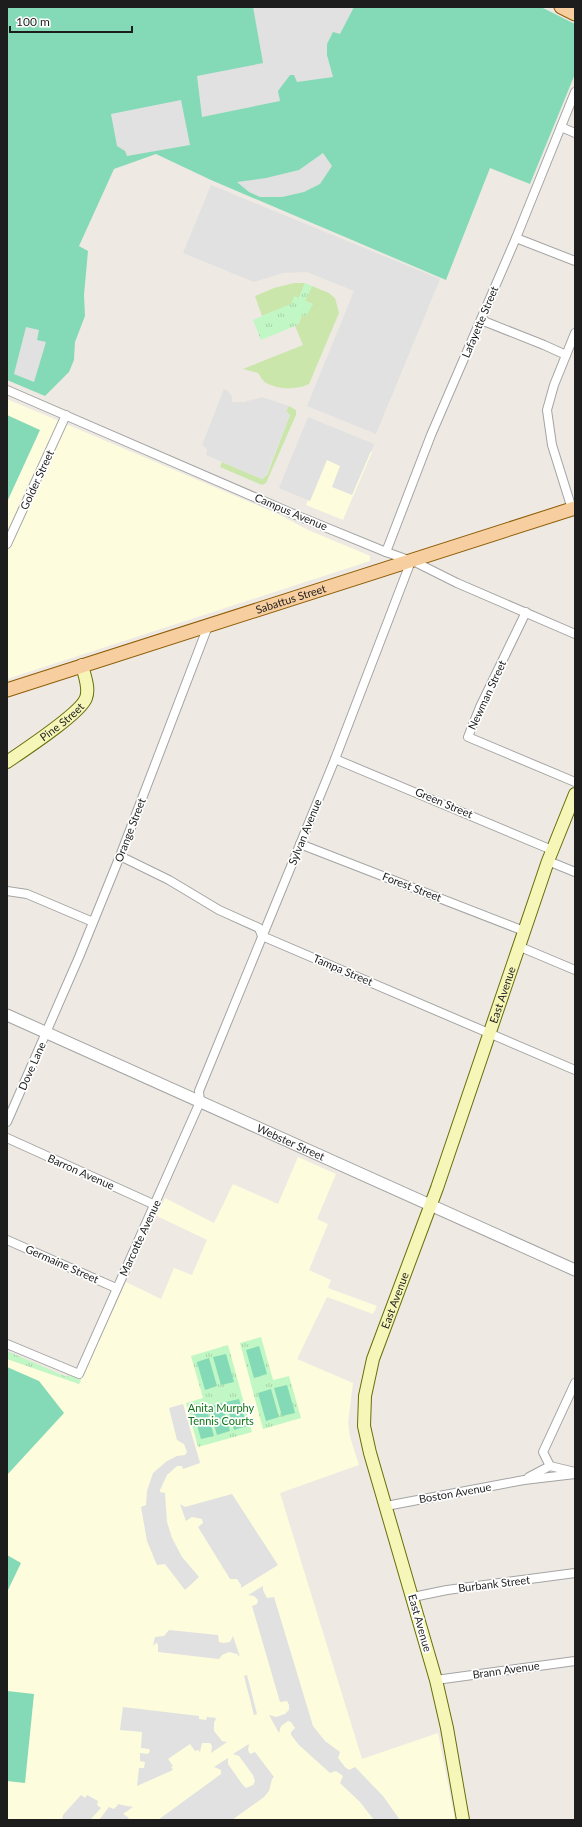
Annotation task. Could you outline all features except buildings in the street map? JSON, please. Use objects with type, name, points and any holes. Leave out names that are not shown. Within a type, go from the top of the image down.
[{"type":"main road","points":[[561,7],[575,14]]},
{"type":"main road","name":"Sabattus Street","points":[[7,690],[573,509]]},
{"type":"main road","name":"Pine Street","points":[[7,762],[56,727],[84,703],[88,690],[82,665]]},
{"type":"main road","name":"East Avenue","points":[[463,1820],[447,1728],[436,1680],[370,1453],[364,1426],[364,1396],[372,1359],[430,1206],[550,855],[575,794]]},
{"type":"street","name":"Lafayette Street","points":[[386,552],[431,435],[516,238],[575,92]]},
{"type":"street","points":[[561,127],[575,133]]},
{"type":"street","points":[[516,238],[575,261]]},
{"type":"street","points":[[481,320],[544,344],[566,355]]},
{"type":"street","points":[[573,509],[552,445],[547,410],[554,385],[575,333]]},
{"type":"street","name":"Campus Avenue","points":[[7,390],[386,552],[411,561],[457,583],[575,634]]},
{"type":"street","name":"Golder Street","points":[[7,544],[66,415]]},
{"type":"street","name":"Sylvan Avenue","points":[[200,1102],[199,1091],[335,759],[411,561]]},
{"type":"street","name":"Newman Street","points":[[526,612],[480,707],[468,738],[575,782]]},
{"type":"street","name":"Orange Street","points":[[47,1033],[120,856],[208,626]]},
{"type":"street","name":"Green Street","points":[[335,759],[403,786],[550,855],[575,872]]},
{"type":"street","name":"Forest Street","points":[[300,844],[524,931]]},
{"type":"street","name":"Tampa Street","points":[[120,856],[169,880],[219,910],[259,928],[262,936],[575,1070]]},
{"type":"street","points":[[7,891],[27,894],[93,922]]},
{"type":"street","points":[[518,946],[575,970]]},
{"type":"street","name":"Webster Street","points":[[7,1015],[575,1270]]},
{"type":"street","name":"Dove Lane","points":[[7,1122],[47,1033]]},
{"type":"street","name":"Marcotte Avenue","points":[[7,1344],[79,1374],[200,1102]]},
{"type":"street","name":"Barron Avenue","points":[[7,1138],[155,1205]]},
{"type":"street","name":"Germaine Street","points":[[7,1240],[116,1288]]},
{"type":"street","points":[[550,1466],[544,1452],[575,1383]]},
{"type":"street","name":"Boston Avenue","points":[[524,1480],[550,1466],[575,1473]]},
{"type":"street","name":"Boston Avenue","points":[[386,1506],[524,1480],[575,1473]]},
{"type":"street","name":"Burbank Street","points":[[413,1597],[447,1590],[575,1573]]},
{"type":"street","name":"Brann Avenue","points":[[436,1680],[575,1661]]},
{"type":"shaded area","points":[[253,7],[354,7],[340,34],[333,32],[327,44],[327,55],[333,77],[297,82],[294,75],[290,75],[278,91],[280,101],[202,117],[197,76],[263,63]]},
{"type":"shaded area","points":[[181,100],[190,145],[127,156],[125,151],[117,146],[111,114]]},
{"type":"shaded area","points":[[323,153],[332,166],[320,184],[304,192],[282,197],[260,197],[249,192],[237,182],[266,178],[299,170]]},
{"type":"shaded area","points":[[211,185],[440,279],[376,434],[307,406],[354,291],[307,272],[283,273],[254,282],[183,253]]},
{"type":"shaded area","points":[[26,327],[39,330],[37,340],[46,342],[34,382],[14,374]]},
{"type":"shaded area","points":[[224,389],[228,391],[232,397],[232,402],[244,402],[262,397],[289,406],[286,411],[290,415],[266,475],[262,479],[206,455],[207,449],[202,445]]},
{"type":"shaded area","points":[[7,399],[278,514],[308,530],[370,556],[370,561],[7,679]]},
{"type":"shaded area","points":[[308,417],[374,444],[352,495],[332,487],[340,466],[327,460],[310,501],[279,488]]},
{"type":"shaded area","points":[[334,437],[372,452],[343,520],[306,505]]},
{"type":"shaded area","points":[[298,1157],[336,1174],[317,1219],[328,1224],[309,1270],[331,1280],[328,1288],[377,1306],[373,1314],[327,1297],[297,1359],[353,1383],[348,1423],[350,1437],[359,1465],[280,1493],[362,1759],[438,1733],[455,1820],[7,1820],[7,1359],[79,1384],[126,1282],[161,1299],[174,1268],[192,1275],[207,1240],[157,1216],[165,1198],[214,1223],[233,1184],[278,1204]]},
{"type":"shaded area","points":[[183,1404],[200,1463],[183,1469],[182,1466],[177,1466],[167,1475],[160,1492],[165,1493],[167,1522],[172,1538],[182,1557],[199,1577],[185,1590],[165,1564],[157,1565],[147,1541],[141,1507],[146,1505],[147,1491],[153,1473],[167,1461],[177,1456],[185,1455],[187,1452],[184,1444],[177,1440],[169,1408]]},
{"type":"shaded area","points":[[232,1494],[278,1565],[241,1588],[241,1585],[237,1579],[230,1579],[198,1527],[203,1523],[202,1519],[192,1517],[186,1521],[180,1504],[185,1507]]},
{"type":"shaded area","points":[[263,1586],[263,1590],[267,1598],[274,1597],[313,1726],[325,1741],[340,1752],[338,1758],[345,1767],[349,1770],[355,1767],[383,1796],[400,1820],[374,1820],[360,1802],[340,1783],[343,1776],[336,1771],[330,1773],[299,1745],[291,1735],[291,1732],[295,1728],[291,1722],[288,1721],[281,1726],[279,1733],[269,1715],[276,1717],[285,1714],[289,1710],[289,1705],[287,1701],[280,1702],[252,1606],[257,1604],[258,1600],[254,1596],[248,1595]]},
{"type":"shaded area","points":[[169,1630],[218,1635],[219,1642],[223,1643],[230,1642],[233,1636],[240,1657],[237,1654],[229,1652],[222,1655],[219,1659],[158,1652],[158,1644],[156,1643],[153,1646],[155,1637],[164,1636]]},
{"type":"shaded area","points":[[247,1675],[257,1714],[254,1715],[244,1676]]},
{"type":"shaded area","points":[[123,1707],[199,1716],[199,1719],[206,1720],[207,1717],[216,1718],[214,1723],[214,1731],[222,1741],[227,1742],[211,1753],[212,1746],[210,1743],[202,1743],[200,1752],[198,1750],[195,1751],[190,1744],[168,1759],[173,1766],[171,1767],[173,1770],[137,1786],[139,1768],[144,1768],[145,1762],[140,1761],[140,1753],[148,1754],[150,1751],[149,1749],[141,1748],[142,1732],[120,1730]]},
{"type":"shaded area","points":[[249,1744],[248,1750],[250,1754],[255,1752],[274,1777],[272,1779],[269,1791],[264,1797],[232,1820],[158,1820],[221,1774],[221,1770],[214,1767],[228,1758],[228,1764],[242,1784],[246,1788],[253,1785],[255,1781],[253,1775],[239,1756],[233,1754]]},
{"type":"shaded area","points":[[81,1795],[85,1798],[87,1795],[98,1801],[97,1805],[101,1808],[90,1820],[62,1820],[63,1815]]},
{"type":"shaded area","points":[[117,1804],[133,1807],[123,1814],[129,1818],[127,1820],[99,1820],[109,1807],[114,1809],[118,1805]]},
{"type":"green space","points":[[7,7],[541,7],[575,24],[575,74],[530,184],[490,168],[446,280],[211,180],[156,154],[114,169],[79,246],[88,251],[84,295],[85,316],[75,342],[74,360],[69,372],[45,396],[7,380]]},
{"type":"green space","points":[[294,283],[305,283],[299,298],[292,304],[262,316],[255,296],[274,288]]},
{"type":"green space","points":[[305,283],[312,286],[305,301],[313,304],[306,316],[302,315],[299,323],[295,326],[261,340],[253,320],[291,304],[294,296],[299,298]]},
{"type":"green space","points":[[312,286],[329,293],[335,298],[339,313],[309,384],[293,388],[276,387],[266,383],[258,373],[243,369],[303,345],[295,326],[299,323],[302,315],[313,304],[305,301]]},
{"type":"green space","points":[[289,406],[296,410],[296,415],[266,483],[262,485],[220,467],[222,462],[262,479],[267,475],[290,415],[286,411]]},
{"type":"green space","points":[[7,415],[40,430],[7,502]]},
{"type":"green space","name":"Anita Murphy Tennis Courts","points":[[261,1337],[273,1380],[289,1376],[301,1418],[263,1429],[240,1343]]},
{"type":"green space","name":"Anita Murphy Tennis Courts","points":[[228,1345],[252,1432],[198,1447],[186,1403],[203,1398],[191,1356]]},
{"type":"green space","points":[[259,1346],[267,1374],[254,1378],[246,1350]]},
{"type":"green space","points":[[7,1351],[67,1377],[68,1375],[81,1380],[79,1384],[7,1359]]},
{"type":"green space","points":[[226,1354],[234,1382],[221,1385],[213,1357]]},
{"type":"green space","points":[[209,1358],[217,1386],[205,1390],[197,1362]]},
{"type":"green space","points":[[7,1367],[39,1381],[64,1413],[7,1475]]},
{"type":"green space","points":[[287,1385],[295,1413],[282,1416],[274,1388]]},
{"type":"green space","points":[[271,1389],[279,1417],[266,1421],[258,1393]]},
{"type":"green space","points":[[239,1399],[247,1426],[234,1430],[226,1402]]},
{"type":"green space","points":[[222,1403],[230,1431],[217,1435],[209,1407]]},
{"type":"green space","points":[[206,1408],[214,1436],[201,1439],[193,1411]]},
{"type":"green space","points":[[7,1555],[21,1563],[7,1592]]},
{"type":"green space","points":[[7,1691],[34,1694],[25,1783],[7,1781]]}]
